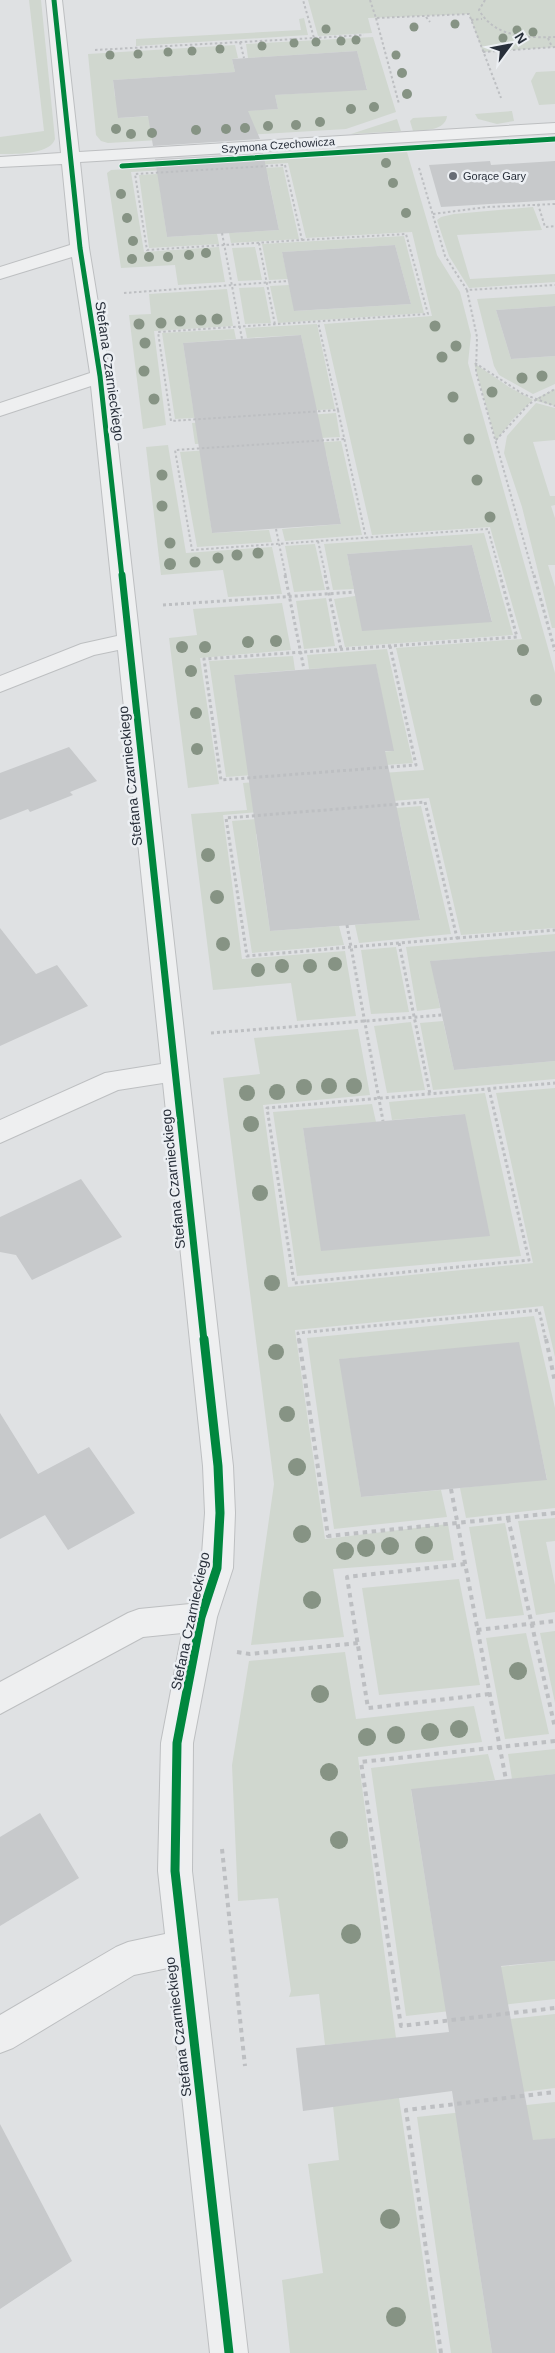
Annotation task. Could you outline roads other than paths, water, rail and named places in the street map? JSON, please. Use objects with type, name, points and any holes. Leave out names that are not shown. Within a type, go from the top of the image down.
[{"type":"street","name":"Stefana Czarnieckiego","points":[[54,0],[80,248],[100,376],[173,1072],[217,1457],[220,1513],[217,1568],[201,1617],[177,1743],[175,1871],[182,1948],[229,2353]]},
{"type":"street","name":"Szymona Czechowicza","points":[[0,162],[555,128]]},
{"type":"street","points":[[0,273],[80,248]]},
{"type":"street","points":[[0,410],[100,376]]},
{"type":"street","points":[[0,684],[89,649],[128,641]]},
{"type":"street","points":[[0,1132],[114,1080],[173,1072]]},
{"type":"street","points":[[0,1699],[139,1623],[201,1617]]},
{"type":"street","points":[[0,2035],[128,1959],[182,1948]]},
{"type":"place","name":"Gorące Gary","points":[[453,176]]}]
